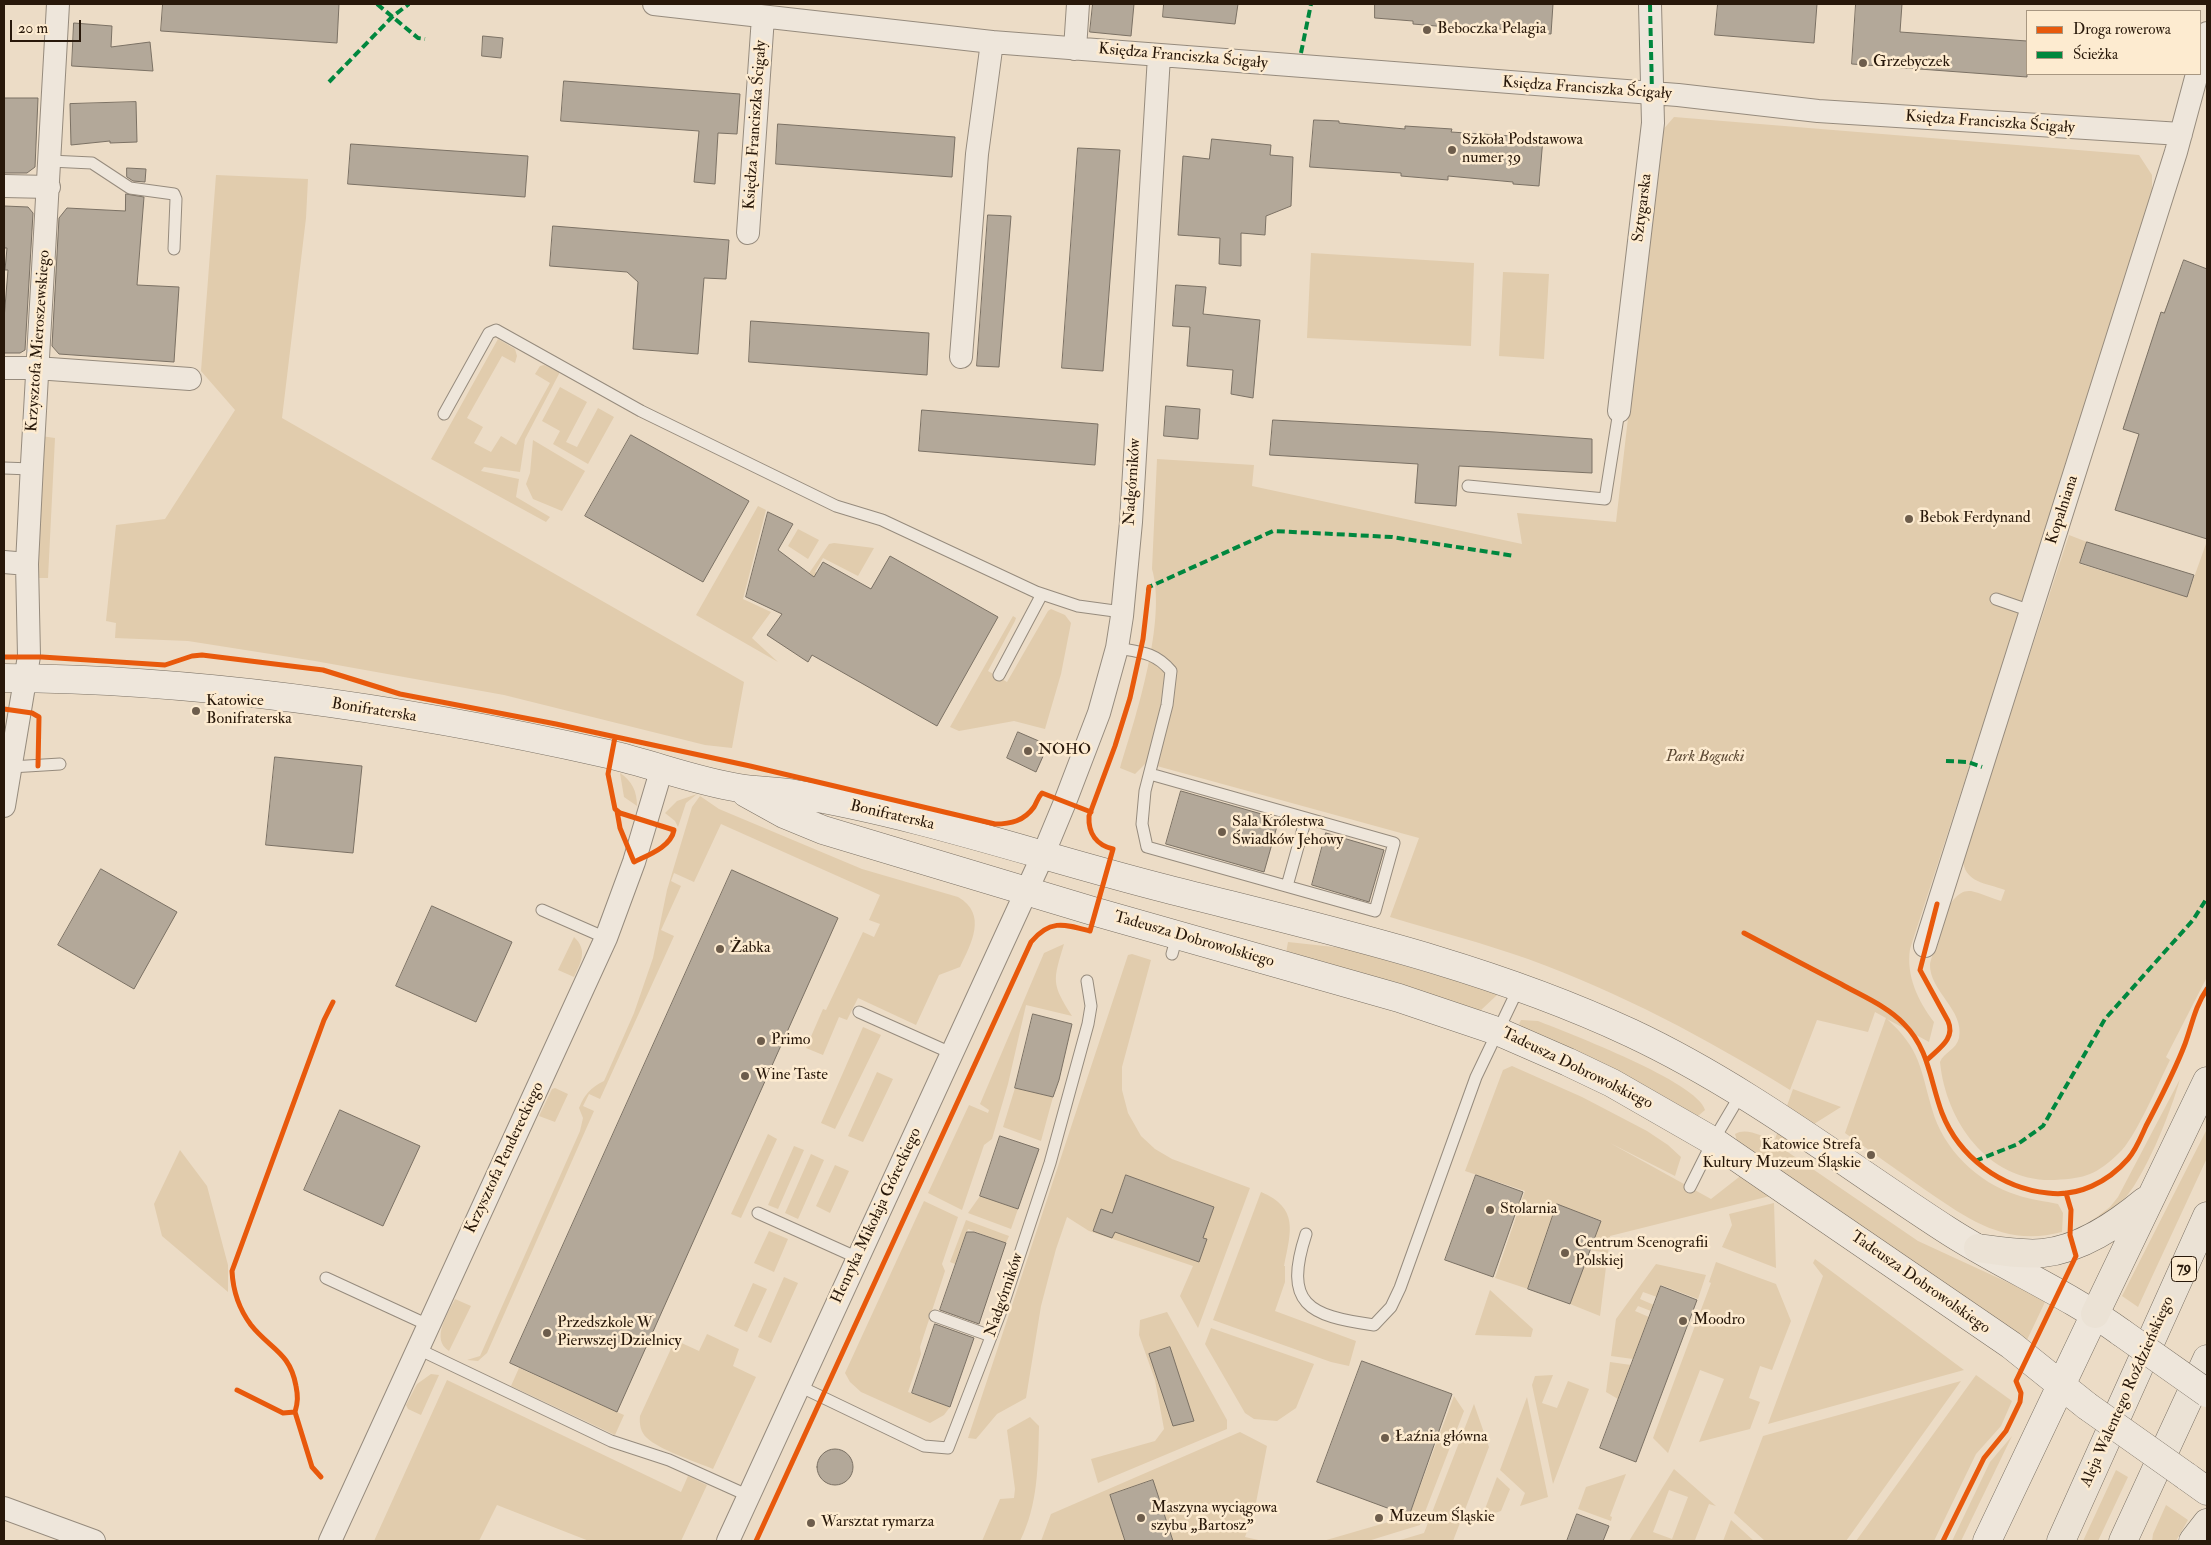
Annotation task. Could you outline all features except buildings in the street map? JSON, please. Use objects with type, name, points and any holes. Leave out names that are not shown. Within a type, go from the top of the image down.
[{"type":"main road","points":[[2095,1314],[2207,1081]]},
{"type":"main road","points":[[1978,1248],[2020,1254],[2044,1253],[2073,1245],[2119,1223],[2152,1195]]},
{"type":"main road","name":"Aleja Walentego Roździeńskiego","points":[[2061,1541],[2207,1216]]},
{"type":"main road","points":[[2123,1541],[2207,1359]]},
{"type":"main road","points":[[2193,1541],[2207,1523]]},
{"type":"street","name":"Krzysztofa Mieroszewskiego","points":[[4,806],[11,767],[14,678],[29,656],[28,564],[31,469],[49,187],[58,4]]},
{"type":"street","name":"Księdza Franciszka Ścigały","points":[[654,4],[992,42],[1652,93],[1818,111],[2182,134]]},
{"type":"street","points":[[1075,48],[1078,4]]},
{"type":"street","name":"Sztygarska","points":[[1619,411],[1653,123],[1650,4]]},
{"type":"street","name":"Księdza Franciszka Ścigały","points":[[748,233],[763,17]]},
{"type":"street","points":[[2201,59],[2207,33]]},
{"type":"street","points":[[960,357],[977,154],[992,42]]},
{"type":"street","name":"Nadgórników","points":[[1026,890],[1066,802],[1099,713],[1117,648],[1130,522],[1159,56]]},
{"type":"street","name":"Kopalniana","points":[[1925,946],[2182,134],[2197,75]]},
{"type":"street","points":[[4,186],[49,187]]},
{"type":"street","points":[[4,368],[36,368],[190,379]]},
{"type":"street","points":[[4,562],[28,564]]},
{"type":"street","name":"Bonifraterska","points":[[14,678],[172,686],[294,698],[462,725],[611,755],[739,788],[797,794],[873,811],[1043,855]]},
{"type":"street","name":"Krzysztofa Pendereckiego","points":[[330,1541],[606,938],[634,862],[662,768]]},
{"type":"street","name":"Bonifraterska","points":[[739,788],[784,814],[823,830],[1026,890]]},
{"type":"street","points":[[1043,855],[1123,878],[1348,935],[1519,987],[1633,1034],[1708,1072],[1742,1092],[1978,1248],[2095,1314],[2207,1392]]},
{"type":"street","name":"Tadeusza Dobrowolskiego","points":[[1026,890],[1174,945],[1400,998],[1497,1031],[1612,1083],[1713,1141],[2011,1345],[2087,1406],[2196,1484]]},
{"type":"street","name":"Henryka Mikołaja Góreckiego","points":[[728,1541],[1026,890]]},
{"type":"street","points":[[1987,1541],[2095,1314]]},
{"type":"street","points":[[4,1508],[94,1541]]},
{"type":"lane","points":[[50,161],[92,163],[130,188],[174,194],[176,199],[174,249]]},
{"type":"lane","points":[[444,414],[489,333],[496,330],[641,411],[796,488],[836,506],[882,520],[1042,594],[1078,606],[1122,612]]},
{"type":"lane","points":[[1468,486],[1604,499],[1619,411]]},
{"type":"lane","points":[[4,468],[31,469]]},
{"type":"lane","points":[[999,675],[1042,594]]},
{"type":"lane","points":[[1996,599],[2031,611]]},
{"type":"lane","points":[[1117,648],[1140,652],[1161,659],[1171,671],[1167,705],[1150,774],[1142,824],[1146,847],[1375,911],[1394,843],[1150,774]]},
{"type":"lane","points":[[11,767],[60,764]]},
{"type":"lane","points":[[1287,886],[1306,818]]},
{"type":"lane","points":[[542,910],[606,938]]},
{"type":"lane","name":"Nadgórników","points":[[799,1386],[924,1446],[948,1448],[991,1336],[1050,1163],[1088,1024],[1091,1006],[1087,981]]},
{"type":"lane","points":[[1306,1234],[1298,1258],[1298,1291],[1314,1310],[1336,1320],[1374,1325],[1391,1307],[1400,1288],[1476,1077],[1519,987]]},
{"type":"lane","points":[[859,1012],[952,1053]]},
{"type":"lane","points":[[1690,1186],[1713,1141],[1742,1092]]},
{"type":"lane","points":[[758,1214],[858,1258]]},
{"type":"lane","points":[[326,1278],[428,1325]]},
{"type":"lane","points":[[935,1316],[991,1336]]},
{"type":"lane","points":[[418,1349],[611,1441],[669,1460],[749,1496]]},
{"type":"green space","name":"Park Bogucki","points":[[1674,117],[2139,155],[2152,175],[2152,192],[2033,571],[1910,949],[1910,969],[1915,988],[1923,1006],[1934,1022],[1929,1042],[1887,1019],[1907,1040],[1918,1060],[1937,1124],[1953,1151],[1976,1173],[2003,1190],[2027,1198],[2058,1204],[2063,1213],[2062,1232],[2042,1236],[2023,1236],[2005,1233],[1972,1220],[1940,1200],[1845,1133],[1886,1018],[1875,1012],[1868,1032],[1817,1020],[1790,1090],[1727,1052],[1596,986],[1511,953],[1390,917],[1419,838],[1146,763],[1135,774],[1120,768],[1141,696],[1153,641],[1156,590],[1152,569],[1157,459],[1254,465],[1252,486],[1522,544],[1517,513],[1616,522],[1661,132]]},
{"type":"green space","points":[[216,175],[308,179],[306,218],[282,418],[744,682],[732,748],[705,745],[504,695],[315,661],[188,641],[115,638],[116,623],[106,621],[116,525],[165,519],[235,410],[201,371]]},
{"type":"green space","points":[[1311,253],[1474,263],[1471,346],[1307,338]]},
{"type":"green space","points":[[1503,272],[1549,274],[1544,359],[1499,356]]},
{"type":"green space","points":[[498,339],[515,349],[517,356],[515,363],[502,356],[467,418],[483,427],[474,443],[491,452],[501,436],[516,445],[550,383],[535,374],[540,366],[544,365],[560,372],[525,439],[520,472],[484,467],[481,471],[519,479],[516,497],[550,517],[546,522],[431,459]]},
{"type":"green space","points":[[560,387],[587,402],[566,442],[577,447],[598,408],[614,417],[588,464],[553,444],[560,431],[542,421]]},
{"type":"green space","points":[[41,436],[55,438],[48,578],[34,578]]},
{"type":"green space","points":[[533,440],[585,471],[562,511],[533,499],[526,484],[530,473]]},
{"type":"green space","points":[[758,506],[766,510],[743,599],[771,612],[752,638],[778,662],[696,615]]},
{"type":"green space","points":[[798,529],[819,540],[808,559],[788,546]]},
{"type":"green space","points":[[2069,535],[2087,542],[2080,564],[2187,597],[2207,541],[2207,977],[2166,1057],[2170,1060],[2139,1123],[2125,1146],[2097,1171],[2075,1178],[2055,1180],[2032,1178],[2010,1171],[1992,1160],[1975,1145],[1962,1127],[1951,1107],[1944,1085],[1940,1062],[1957,1042],[1959,1028],[1957,1018],[1935,983],[1931,974],[1930,964],[1943,919],[1954,898],[1962,892],[1971,891],[2001,901],[2005,890],[1977,881],[1967,873],[1963,858]]},
{"type":"green space","points":[[829,544],[874,548],[858,576],[823,558],[815,572],[848,591],[799,588]]},
{"type":"green space","points":[[1051,609],[1065,615],[1071,623],[1061,674],[1045,729],[1014,721],[959,731],[950,727],[1013,616],[1016,618],[1015,621],[988,671],[1007,682],[1048,611]]},
{"type":"green space","points":[[620,773],[628,779],[633,787],[637,806],[624,797]]},
{"type":"green space","points":[[697,794],[686,803],[678,827],[675,821],[665,813],[677,801]]},
{"type":"green space","points":[[700,796],[719,809],[862,869],[958,897],[973,912],[975,921],[969,949],[960,967],[939,975],[916,1025],[858,998],[847,1020],[839,1017],[823,1055],[806,1048],[823,1009],[826,1010],[863,932],[874,937],[880,924],[869,920],[880,895],[721,824],[694,882],[674,873],[671,881],[681,886],[661,930],[674,936],[600,1099],[589,1094],[583,1106],[594,1111],[487,1353],[478,1361],[467,1360],[480,1356],[580,1131],[583,1118],[579,1108],[583,1099],[595,1086],[604,1081],[634,1013],[653,958],[667,890],[692,807]]},
{"type":"green space","points":[[574,937],[581,947],[582,956],[574,977],[558,970]]},
{"type":"green space","points":[[1288,942],[1343,948],[1495,992],[1497,995],[1480,1011],[1286,953]]},
{"type":"green space","points":[[1064,944],[1056,981],[1060,996],[1072,1016],[1026,1005],[1008,1084],[992,1139],[984,1145],[962,1210],[928,1193],[969,1105],[988,1113],[989,1110],[980,1104],[1044,953]]},
{"type":"green space","points":[[1132,954],[1151,960],[1122,1067],[1122,1090],[1128,1113],[1141,1136],[1155,1149],[1172,1159],[1250,1188],[1198,1328],[1180,1296],[1193,1266],[1089,1231],[1067,1217],[1056,1249],[1041,1306],[1026,1398],[997,1414],[976,1439],[968,1438],[1128,955]],"holes":[[[1126,1175],[1214,1207],[1212,1212],[1206,1210],[1197,1236],[1207,1239],[1115,1232],[1112,1237],[1093,1231],[1101,1210],[1112,1213]]]},
{"type":"green space","points":[[1521,1020],[1538,1021],[1602,1047],[1657,1073],[1680,1086],[1697,1099],[1705,1110],[1698,1116],[1626,1075],[1522,1027],[1519,1024]]},
{"type":"green space","points":[[863,1027],[881,1035],[835,1129],[821,1123]]},
{"type":"green space","points":[[1512,1066],[1582,1097],[1647,1131],[1668,1145],[1681,1157],[1675,1176],[1610,1143],[1711,1199],[1762,1159],[1737,1141],[1735,1134],[1744,1131],[1749,1132],[1774,1142],[1793,1089],[1841,1107],[1779,1146],[1918,1241],[2046,1300],[2026,1342],[1774,1195],[1610,1236],[1608,1253],[1590,1250],[1601,1220],[1557,1205],[1528,1289],[1495,1278],[1525,1191],[1465,1171],[1503,1070]]},
{"type":"green space","points":[[877,1072],[893,1079],[863,1142],[848,1136]]},
{"type":"green space","points":[[2180,1079],[2156,1145],[2138,1179],[2120,1204],[2089,1227],[2090,1222],[2110,1207],[2118,1197]]},
{"type":"green space","points":[[555,1088],[568,1094],[555,1122],[539,1116],[552,1089]]},
{"type":"green space","points":[[1015,1088],[1053,1097],[1041,1141],[1003,1127]]},
{"type":"green space","points":[[2207,1129],[2207,1158],[2138,1307],[2122,1296]]},
{"type":"green space","points":[[768,1134],[777,1139],[741,1218],[731,1214]]},
{"type":"green space","points":[[794,1146],[804,1150],[778,1209],[768,1205]]},
{"type":"green space","points":[[180,1150],[207,1186],[228,1265],[228,1292],[162,1236],[154,1204]]},
{"type":"green space","points":[[811,1154],[824,1160],[798,1219],[785,1213]]},
{"type":"green space","points":[[835,1165],[849,1171],[830,1213],[816,1206]]},
{"type":"green space","points":[[1261,1192],[1282,1205],[1287,1213],[1289,1222],[1289,1242],[1284,1266],[1285,1282],[1275,1311],[1356,1341],[1349,1366],[1331,1362],[1213,1320]]},
{"type":"green space","points":[[980,1196],[1018,1209],[1011,1229],[968,1213]]},
{"type":"green space","points":[[924,1201],[958,1217],[942,1264],[945,1271],[920,1347],[921,1354],[908,1392],[950,1407],[944,1415],[930,1423],[861,1392],[850,1382],[845,1373]]},
{"type":"green space","points":[[1774,1203],[1776,1268],[1722,1247],[1732,1225],[1729,1214]]},
{"type":"green space","points":[[966,1220],[1009,1236],[1006,1243],[968,1229],[955,1264],[950,1262]]},
{"type":"green space","points":[[769,1231],[788,1239],[774,1272],[754,1263]]},
{"type":"green space","points":[[1815,1259],[1964,1370],[1768,1424],[1823,1276],[1813,1263]]},
{"type":"green space","points":[[1585,1262],[1606,1267],[1600,1316],[1570,1304]]},
{"type":"green space","points":[[1716,1262],[1776,1284],[1791,1321],[1772,1370],[1760,1366],[1749,1398],[1760,1402],[1750,1429],[1699,1442],[1724,1379],[1700,1370],[1668,1453],[1653,1438],[1711,1283],[1709,1282]]},
{"type":"green space","points":[[1656,1264],[1706,1275],[1698,1299],[1661,1285],[1657,1297],[1643,1292],[1640,1299],[1654,1305],[1651,1311],[1638,1306],[1635,1311],[1649,1317],[1633,1359],[1611,1356],[1616,1319]]},
{"type":"green space","points":[[784,1277],[798,1283],[771,1343],[758,1337]]},
{"type":"green space","points":[[753,1283],[767,1289],[747,1332],[734,1326]]},
{"type":"green space","points":[[1490,1290],[1533,1329],[1531,1337],[1475,1335]]},
{"type":"green space","points":[[455,1299],[471,1306],[449,1351],[441,1340],[441,1333],[442,1326]]},
{"type":"green space","points":[[1167,1312],[1227,1420],[1227,1429],[1098,1483],[1091,1459],[1155,1441],[1164,1429],[1155,1380],[1139,1335],[1140,1320]]},
{"type":"green space","points":[[1211,1328],[1314,1364],[1296,1408],[1277,1421],[1254,1419],[1245,1413],[1205,1344]]},
{"type":"green space","points":[[707,1334],[739,1349],[733,1366],[756,1377],[713,1469],[652,1442],[643,1434],[640,1422],[640,1416],[675,1340],[699,1351]]},
{"type":"green space","points":[[1610,1362],[1631,1365],[1618,1399],[1606,1392]]},
{"type":"green space","points":[[519,1368],[624,1415],[615,1435],[511,1386]]},
{"type":"green space","points":[[431,1374],[439,1375],[421,1415],[408,1409],[406,1405],[417,1384]]},
{"type":"green space","points":[[1553,1375],[1542,1403],[1557,1408],[1568,1381],[1589,1389],[1553,1484],[1532,1385],[1535,1376]]},
{"type":"green space","points":[[1976,1375],[2012,1401],[2001,1426],[1976,1454],[1934,1541],[1856,1541]]},
{"type":"green space","points":[[447,1380],[681,1492],[688,1476],[707,1485],[681,1541],[589,1541],[497,1505],[479,1541],[374,1541]]},
{"type":"green space","points":[[1961,1381],[1846,1541],[1765,1541],[1734,1513],[1763,1436]]},
{"type":"green space","points":[[1454,1396],[1464,1411],[1420,1525],[1368,1541],[1323,1541],[1409,1516]]},
{"type":"green space","points":[[1527,1397],[1548,1497],[1520,1506],[1525,1493],[1500,1470]]},
{"type":"green space","points":[[1474,1404],[1489,1447],[1453,1541],[1397,1541],[1424,1533]]},
{"type":"green space","points":[[1030,1417],[1039,1426],[1038,1456],[1034,1499],[1026,1527],[1020,1541],[982,1541],[1000,1499],[1014,1498],[1015,1489],[1007,1430]]},
{"type":"green space","points":[[1240,1432],[1267,1446],[1254,1513],[1245,1537],[1263,1541],[1173,1541],[1152,1480],[1110,1495],[1125,1541],[1041,1541],[1051,1514]]},
{"type":"green space","points":[[2012,1436],[1961,1541],[1952,1541],[1990,1462]]},
{"type":"green space","points":[[1674,1469],[1716,1506],[1709,1504],[1695,1540],[1698,1541],[1629,1541]],"holes":[[[1669,1490],[1688,1497],[1672,1539],[1653,1532]]]},
{"type":"green space","points":[[2116,1470],[2128,1477],[2098,1541],[2083,1541]]},
{"type":"green space","points":[[1626,1474],[1610,1516],[1612,1517],[1611,1521],[1578,1509],[1586,1487]]},
{"type":"green space","points":[[1497,1477],[1510,1489],[1501,1511],[1482,1517]]},
{"type":"green space","points":[[2166,1505],[2188,1520],[2176,1541],[2152,1541],[2153,1534]]},
{"type":"green space","points":[[1731,1520],[1754,1541],[1723,1541]]},
{"type":"marked path","points":[[377,4],[418,38],[425,39]]},
{"type":"marked path","points":[[329,82],[393,16],[409,4]]},
{"type":"marked path","points":[[1301,53],[1311,4]]},
{"type":"marked path","points":[[1650,4],[1652,93]]},
{"type":"marked path","points":[[1148,591],[1149,587],[1273,531],[1392,537],[1515,556]]},
{"type":"marked path","points":[[1946,761],[1968,762],[1982,767]]},
{"type":"marked path","points":[[1975,1161],[2018,1144],[2043,1126],[2105,1019],[2193,920],[2207,898]]},
{"type":"cycle path","points":[[756,1541],[1031,942],[1045,930],[1058,925],[1090,931],[1113,849],[1102,845],[1095,838],[1090,828],[1089,816],[1115,746],[1130,698],[1143,639],[1149,587]]},
{"type":"cycle path","points":[[4,657],[42,657],[165,665],[192,656],[202,655],[323,670],[400,694],[556,724],[750,766],[995,824],[1012,822],[1026,816],[1042,793],[1091,812]]},
{"type":"cycle path","points":[[4,709],[32,713],[39,717],[38,766]]},
{"type":"cycle path","points":[[615,737],[608,774],[615,809],[620,813],[674,830],[672,836],[664,846],[634,862],[620,828],[617,811]]},
{"type":"cycle path","points":[[1927,1060],[1941,1048],[1950,1033],[1948,1021],[1920,970],[1937,904]]},
{"type":"cycle path","points":[[1744,933],[1890,1012],[1904,1024],[1919,1044],[1928,1066],[1942,1113],[1959,1143],[1984,1168],[1998,1177],[2014,1185],[2048,1193],[2070,1193],[2092,1186],[2111,1175],[2131,1155],[2172,1076],[2197,1009],[2207,989]]},
{"type":"cycle path","points":[[237,1390],[283,1413],[295,1412],[297,1393],[289,1365],[258,1333],[243,1313],[237,1300],[232,1271],[324,1020],[333,1002]]},
{"type":"cycle path","points":[[1943,1541],[1984,1458],[2006,1431],[2020,1402],[2021,1393],[2016,1381],[2076,1256],[2070,1235],[2071,1210],[2066,1193]]},
{"type":"cycle path","points":[[295,1412],[312,1467],[321,1477]]},
{"type":"place","name":"Beboczka Pelagia","points":[[1427,30]]},
{"type":"place","name":"Grzebyczek","points":[[1863,63]]},
{"type":"place","name":"Szkoła Podstawowa numer 39","points":[[1452,150]]},
{"type":"place","name":"Bebok Ferdynand","points":[[1909,519]]},
{"type":"place","name":"Katowice Bonifraterska","points":[[196,711]]},
{"type":"place","name":"NOHO","points":[[1028,751]]},
{"type":"place","name":"Sala Królestwa Świadków Jehowy","points":[[1222,832]]},
{"type":"place","name":"Żabka","points":[[720,949]]},
{"type":"place","name":"Primo","points":[[761,1041]]},
{"type":"place","name":"Wine Taste","points":[[745,1076]]},
{"type":"place","name":"Katowice Strefa Kultury Muzeum Śląskie","points":[[1871,1155]]},
{"type":"place","name":"Stolarnia","points":[[1490,1210]]},
{"type":"place","name":"Centrum Scenografii Polskiej","points":[[1565,1253]]},
{"type":"place","name":"Moodro","points":[[1683,1321]]},
{"type":"place","name":"Przedszkole W Pierwszej Dzielnicy","points":[[547,1333]]},
{"type":"place","name":"Łaźnia główna","points":[[1385,1438]]},
{"type":"place","name":"Maszyna wyciągowa szybu „Bartosz”","points":[[1141,1518]]},
{"type":"place","name":"Muzeum Śląskie","points":[[1379,1518]]},
{"type":"place","name":"Warsztat rymarza","points":[[811,1523]]}]
